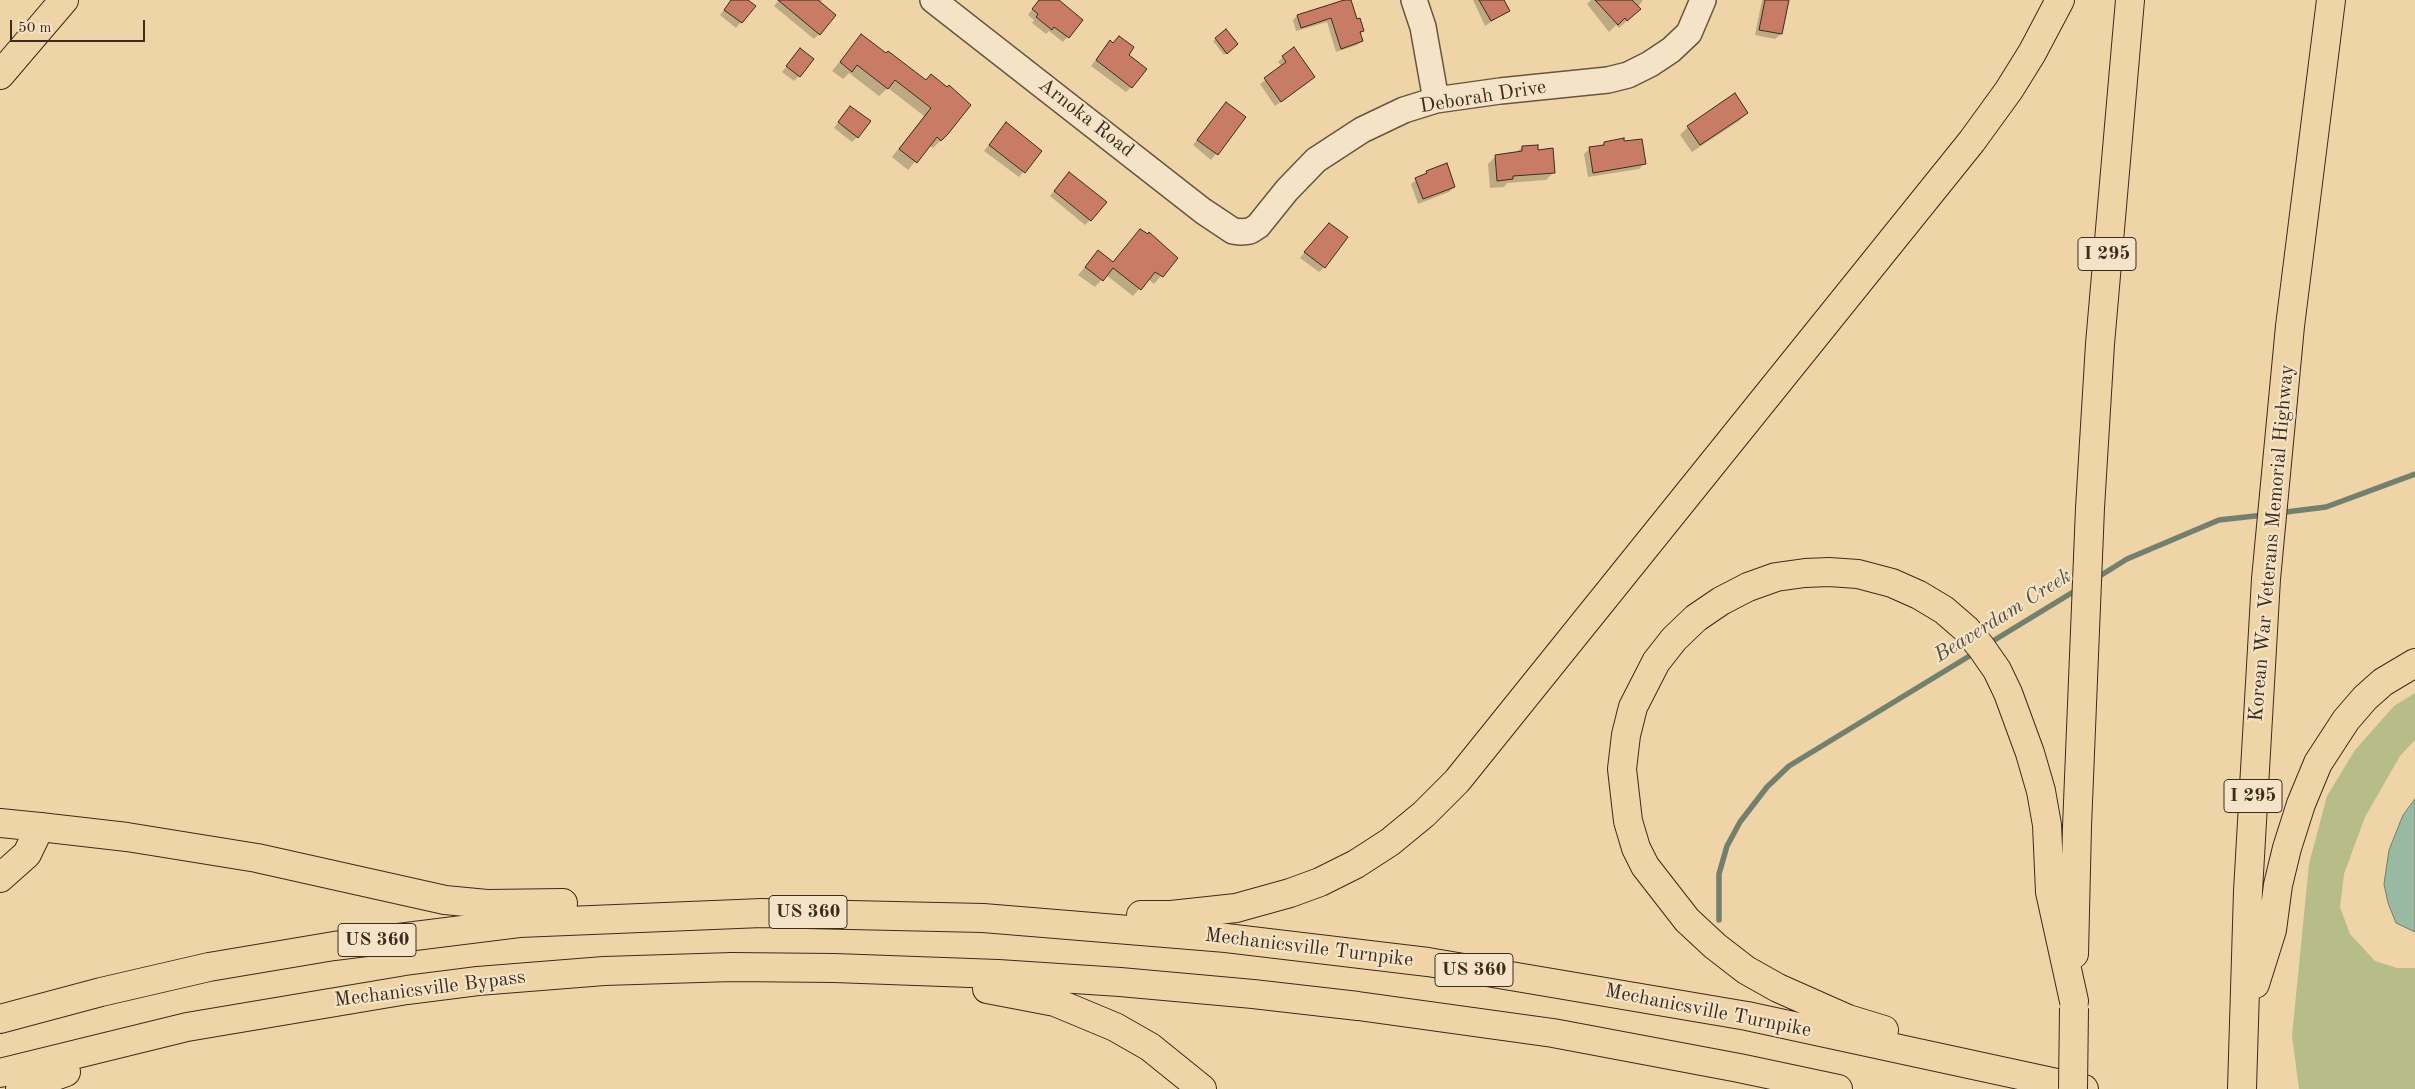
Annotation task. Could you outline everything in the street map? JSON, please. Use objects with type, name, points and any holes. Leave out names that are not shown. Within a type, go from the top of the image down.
[{"type":"main road","points":[[0,75],[64,0]]},
{"type":"main road","points":[[855,914],[1078,911],[1142,915],[1205,912],[1236,908],[1312,885],[1356,864],[1390,842],[1424,814],[1457,781],[1972,140],[2018,75],[2060,0]]},
{"type":"main road","name":"I 295","points":[[2073,1089],[2076,827],[2090,508],[2100,344],[2130,0]]},
{"type":"main road","name":"Korean War Veterans Memorial Highway","points":[[2242,1089],[2248,891],[2266,579],[2279,428],[2331,0]]},
{"type":"main road","points":[[2074,1004],[2050,892],[2047,825],[2041,791],[2030,753],[2008,693],[1992,662],[1966,629],[1944,610],[1919,595],[1892,583],[1858,574],[1805,572],[1776,577],[1748,587],[1721,601],[1696,618],[1674,639],[1656,662],[1639,693],[1626,734],[1622,769],[1624,798],[1636,848],[1645,866],[1687,920],[1715,946],[1746,970],[1778,988],[1848,1019],[2093,1089]]},
{"type":"main road","points":[[2245,1014],[2272,930],[2278,885],[2287,848],[2301,804],[2318,763],[2346,720],[2365,698],[2383,682],[2415,663]]},
{"type":"main road","points":[[0,823],[127,837],[230,853],[445,900],[486,904],[573,903],[762,912]]},
{"type":"main road","points":[[0,878],[26,854],[40,826]]},
{"type":"main road","name":"Mechanicsville Turnpike","points":[[762,912],[983,918],[1132,929],[1323,948],[1418,961],[1655,999],[1747,1016],[2084,1089]]},
{"type":"main road","name":"US 360","points":[[0,1019],[101,992],[209,967],[408,935],[519,923],[762,912]]},
{"type":"main road","name":"Mechanicsville Bypass","points":[[0,1073],[187,1027],[340,1000],[478,981],[604,971],[732,967],[868,968],[1120,982],[1358,1006],[1553,1033],[1720,1064],[1838,1089]]},
{"type":"main road","points":[[604,971],[948,986],[1030,996],[1082,1012],[1115,1027],[1150,1047],[1202,1089]]},
{"type":"main road","points":[[20,1089],[109,1059],[194,1040],[340,1000]]},
{"type":"street","name":"Arnoka Road","points":[[933,0],[1203,211],[1233,231],[1241,232]]},
{"type":"street","points":[[1414,0],[1423,27],[1436,100]]},
{"type":"street","name":"Deborah Drive","points":[[1241,232],[1250,231],[1258,226],[1286,190],[1329,150],[1370,126],[1404,110],[1436,100],[1500,91],[1608,80],[1628,75],[1664,55],[1689,33],[1703,0]]},
{"type":"shaded area","points":[[2415,693],[2415,740],[2400,756],[2365,817],[2344,874],[2340,907],[2350,934],[2375,961],[2397,968],[2415,968],[2415,1089],[2299,1089],[2292,1036],[2309,864],[2327,796],[2355,750],[2394,706]]},
{"type":"shaded area","points":[[2415,799],[2415,932],[2396,923],[2388,903],[2384,884],[2389,850],[2403,815]]},
{"type":"building","points":[[731,0],[748,0],[756,6],[742,23],[724,10]]},
{"type":"building","points":[[778,0],[818,0],[836,15],[820,35]]},
{"type":"building","points":[[1039,0],[1059,0],[1083,20],[1069,38],[1054,27],[1052,30],[1036,17],[1038,14],[1032,9]]},
{"type":"building","points":[[1344,0],[1351,0],[1357,19],[1360,18],[1364,31],[1360,32],[1363,41],[1341,49],[1331,18],[1301,28],[1297,15]]},
{"type":"building","points":[[1479,0],[1504,0],[1510,11],[1491,21]]},
{"type":"building","points":[[1595,0],[1632,0],[1641,9],[1627,21],[1625,18],[1618,25]]},
{"type":"building","points":[[1765,0],[1789,0],[1782,34],[1759,30]]},
{"type":"building","points":[[1226,29],[1238,44],[1227,54],[1215,38]]},
{"type":"building","points":[[861,34],[886,53],[888,51],[926,80],[931,74],[947,87],[949,85],[971,105],[941,141],[937,137],[917,163],[899,149],[931,108],[895,80],[888,89],[857,65],[852,72],[840,62]]},
{"type":"building","points":[[1119,36],[1134,47],[1129,55],[1147,69],[1132,88],[1096,60],[1110,40],[1113,43]]},
{"type":"building","points":[[1294,47],[1315,77],[1281,102],[1264,78],[1286,62],[1282,56]]},
{"type":"building","points":[[800,48],[814,59],[800,77],[786,66]]},
{"type":"building","points":[[1735,93],[1748,113],[1700,145],[1687,126]]},
{"type":"building","points":[[1226,102],[1246,117],[1218,155],[1197,140]]},
{"type":"building","points":[[850,106],[871,121],[858,138],[838,122]]},
{"type":"building","points":[[1006,122],[1042,151],[1025,173],[989,145]]},
{"type":"building","points":[[1624,138],[1624,141],[1642,139],[1646,164],[1593,173],[1589,147],[1604,145],[1604,142]]},
{"type":"building","points":[[1538,145],[1538,150],[1553,148],[1555,173],[1513,176],[1513,179],[1497,181],[1495,155],[1522,151],[1522,146]]},
{"type":"building","points":[[1447,163],[1455,187],[1423,199],[1415,178],[1427,173],[1426,171]]},
{"type":"building","points":[[1069,172],[1107,202],[1091,221],[1054,191]]},
{"type":"building","points":[[1329,223],[1348,237],[1325,268],[1304,252]]},
{"type":"building","points":[[1140,229],[1148,234],[1149,232],[1178,258],[1163,277],[1155,272],[1141,290],[1113,268],[1103,281],[1085,267],[1098,250],[1113,262]]},
{"type":"waterway","name":"Beaverdam Creek","points":[[2278,513],[2326,507],[2415,474]]},
{"type":"waterway","name":"Beaverdam Creek","points":[[2095,579],[2127,559],[2219,520],[2264,515]]},
{"type":"waterway","name":"Beaverdam Creek","points":[[1988,644],[2078,589]]},
{"type":"waterway","name":"Beaverdam Creek","points":[[1719,920],[1719,874],[1727,846],[1740,822],[1767,787],[1789,766],[1976,652]]}]
